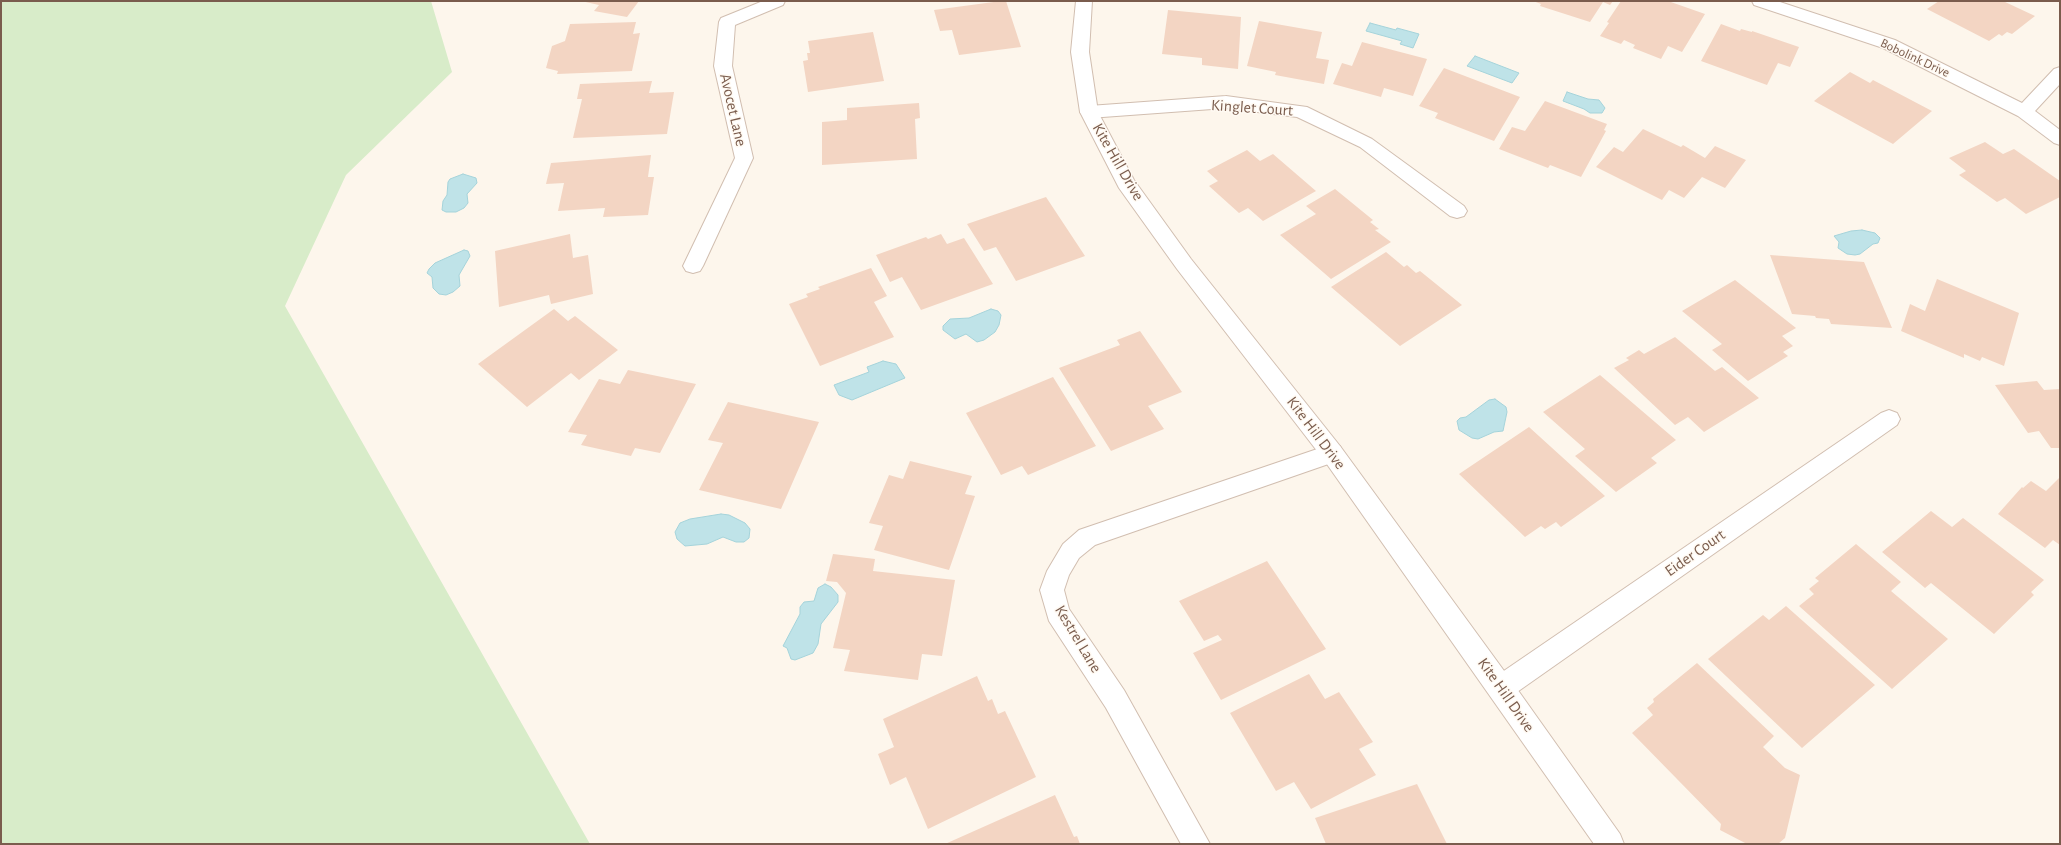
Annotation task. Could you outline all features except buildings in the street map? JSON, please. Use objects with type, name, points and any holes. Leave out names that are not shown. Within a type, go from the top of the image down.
[{"type":"street","name":"Avocet Lane","points":[[693,266],[744,158],[723,66],[727,22],[777,1]]},
{"type":"street","name":"Kite Hill Drive","points":[[1084,1],[1080,52],[1089,112],[1126,183],[1184,264],[1332,453],[1501,688],[1610,844]]},
{"type":"street","name":"Bobolink Drive","points":[[1760,1],[1889,44],[2024,112],[2060,139]]},
{"type":"street","points":[[2024,112],[2060,74]]},
{"type":"street","name":"Kinglet Court","points":[[1089,112],[1226,102],[1301,111],[1366,143],[1457,211]]},
{"type":"street","name":"Eider Court","points":[[1501,688],[1889,419]]},
{"type":"street","name":"Kestrel Lane","points":[[1196,844],[1115,699],[1058,612],[1052,590],[1059,571],[1071,551],[1087,536],[1332,453]]},
{"type":"green space","points":[[1,1],[431,1],[452,72],[346,175],[285,306],[590,844],[1,844]]},
{"type":"water","points":[[1370,23],[1419,34],[1413,48],[1400,44],[1402,41],[1366,31]]},
{"type":"water","points":[[1475,56],[1519,73],[1512,83],[1467,66]]},
{"type":"water","points":[[1567,92],[1588,99],[1599,100],[1605,108],[1602,113],[1590,113],[1584,109],[1563,101]]},
{"type":"water","points":[[463,174],[476,178],[477,183],[467,194],[468,203],[464,208],[456,212],[446,212],[442,210],[443,201],[447,195],[448,182],[450,179]]},
{"type":"water","points":[[1862,230],[1875,233],[1880,238],[1878,243],[1873,244],[1860,254],[1855,255],[1847,254],[1838,248],[1839,242],[1834,236],[1851,231]]},
{"type":"water","points":[[464,250],[468,251],[470,256],[459,275],[460,286],[453,292],[446,295],[439,294],[433,288],[432,277],[427,273],[429,269],[435,263]]},
{"type":"water","points":[[991,309],[998,311],[1001,315],[999,325],[995,332],[984,340],[977,342],[966,334],[955,339],[943,330],[943,326],[950,319],[969,318]]},
{"type":"water","points":[[883,361],[896,364],[905,378],[852,400],[839,395],[834,385],[869,372],[867,367]]},
{"type":"water","points":[[1495,399],[1506,407],[1507,412],[1503,431],[1494,432],[1478,439],[1472,438],[1459,430],[1457,421],[1460,418],[1466,417],[1489,400]]},
{"type":"water","points":[[721,514],[729,515],[745,523],[750,529],[749,538],[744,542],[736,542],[723,537],[707,544],[685,546],[677,539],[675,532],[680,523],[690,519]]},
{"type":"water","points":[[825,584],[831,587],[838,595],[838,602],[821,624],[818,644],[813,653],[795,660],[791,659],[787,648],[783,646],[800,614],[800,607],[804,602],[814,601],[818,588]]}]
